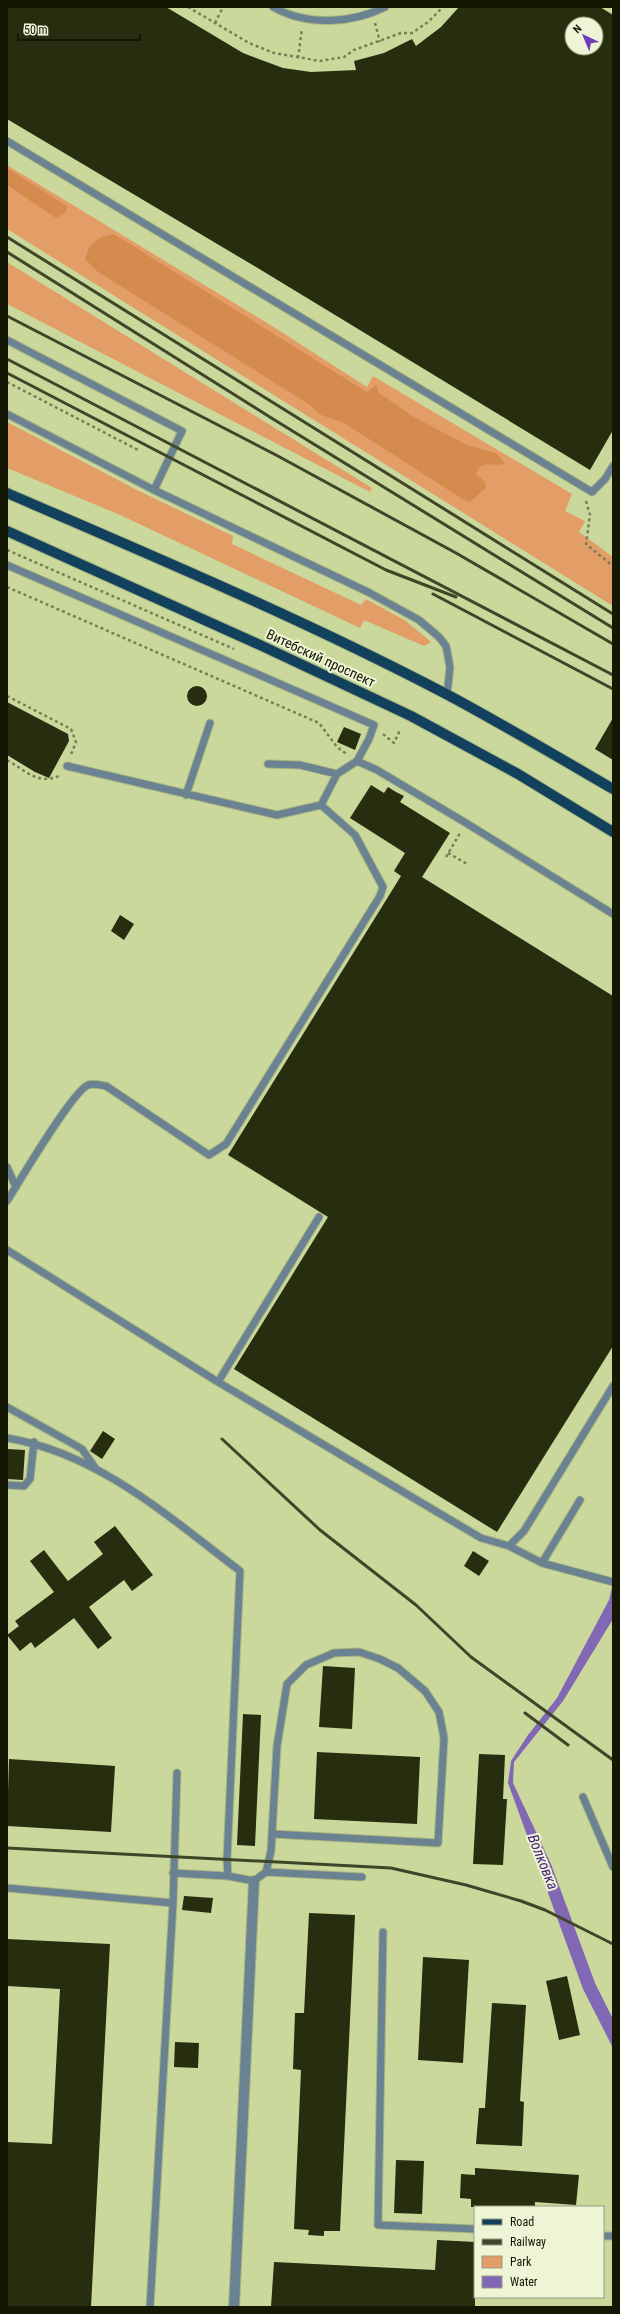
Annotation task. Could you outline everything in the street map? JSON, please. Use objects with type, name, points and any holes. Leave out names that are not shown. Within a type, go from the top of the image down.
[{"type":"main road","name":"Витебский проспект","points":[[7,493],[261,605],[447,695],[613,789]]},
{"type":"main road","name":"Витебский проспект","points":[[7,531],[260,644],[411,716],[518,774],[613,832]]},
{"type":"street","points":[[234,2307],[254,1881]]},
{"type":"lane","points":[[273,7],[284,13],[303,19],[339,20],[372,14],[385,7]]},
{"type":"lane","points":[[7,141],[592,492],[605,479],[613,466]]},
{"type":"lane","points":[[7,340],[182,431],[154,490]]},
{"type":"lane","points":[[7,414],[154,490],[368,592],[420,620],[439,637],[446,646],[450,667],[447,695]]},
{"type":"lane","points":[[7,565],[374,725],[357,761],[337,774],[321,805],[277,815],[186,795],[67,766]]},
{"type":"lane","points":[[186,795],[210,723]]},
{"type":"lane","points":[[357,761],[377,770],[466,823],[613,914]]},
{"type":"lane","points":[[268,764],[300,765],[337,774]]},
{"type":"lane","points":[[7,1201],[77,1094],[87,1085],[96,1084],[106,1086],[209,1155],[226,1144],[380,896],[383,887],[356,835],[321,805]]},
{"type":"lane","points":[[7,1167],[16,1187]]},
{"type":"lane","points":[[218,1382],[319,1217]]},
{"type":"lane","points":[[7,1250],[218,1382],[481,1538],[509,1546],[542,1563],[613,1582]]},
{"type":"lane","points":[[509,1546],[524,1531],[613,1386]]},
{"type":"lane","points":[[7,1407],[82,1449],[96,1470]]},
{"type":"lane","points":[[7,1438],[34,1442],[56,1450],[96,1470],[136,1494],[240,1571],[227,1860],[228,1876]]},
{"type":"lane","points":[[7,1485],[24,1486],[30,1479],[34,1442]]},
{"type":"lane","points":[[542,1563],[580,1500]]},
{"type":"lane","points":[[173,1873],[228,1876],[254,1881],[266,1872],[271,1851],[277,1746],[287,1684],[306,1665],[334,1653],[359,1652],[380,1659],[398,1668],[425,1691],[440,1712],[444,1738],[438,1843],[272,1834]]},
{"type":"lane","points":[[150,2307],[173,1902],[177,1773]]},
{"type":"lane","points":[[583,1797],[613,1867]]},
{"type":"lane","points":[[266,1872],[362,1877]]},
{"type":"lane","points":[[7,1888],[173,1902]]},
{"type":"lane","points":[[383,1932],[378,2225],[474,2230]]},
{"type":"path","points":[[188,7],[249,43],[274,53],[320,61],[344,57],[354,50],[380,42],[401,33],[412,33],[443,7]]},
{"type":"path","points":[[215,23],[223,7]]},
{"type":"path","points":[[372,14],[380,42]]},
{"type":"path","points":[[298,58],[303,19]]},
{"type":"path","points":[[7,382],[138,450]]},
{"type":"path","points":[[590,516],[586,544],[613,566]]},
{"type":"path","points":[[7,586],[318,723],[337,747],[357,761]]},
{"type":"path","points":[[7,696],[71,729],[76,742],[67,766],[61,775],[51,780],[40,780],[7,760]]},
{"type":"path","points":[[394,743],[400,730]]},
{"type":"path","points":[[446,857],[466,823]]},
{"type":"path","points":[[448,853],[467,864]]},
{"type":"green space","points":[[7,165],[272,326],[367,387],[373,376],[572,494],[565,511],[585,521],[579,532],[613,557],[613,606],[7,229]]},
{"type":"green space","points":[[7,262],[372,488],[370,492],[7,304]]},
{"type":"green space","points":[[7,422],[139,491],[233,536],[232,544],[361,605],[366,599],[406,621],[431,642],[424,646],[364,620],[360,628],[118,514],[7,468]]},
{"type":"shaded area","points":[[7,168],[67,206],[66,212],[56,218],[7,185]]},
{"type":"shaded area","points":[[114,234],[367,392],[376,385],[379,393],[414,417],[467,445],[496,453],[505,463],[496,465],[488,464],[482,466],[476,474],[485,482],[486,488],[470,502],[464,500],[344,423],[321,415],[307,403],[98,272],[85,259],[87,253],[95,241],[103,236]]},
{"type":"water","name":"Волковка","points":[[613,1583],[613,1619],[563,1701],[514,1762],[513,1783],[551,1864],[595,1983],[613,2019],[613,2048],[583,1989],[508,1783],[511,1761],[528,1735],[557,1698],[609,1600]]},
{"type":"building","points":[[7,7],[166,7],[243,53],[283,68],[311,72],[356,70],[354,61],[384,53],[412,39],[416,46],[441,27],[459,7],[600,7],[613,15],[613,430],[590,470],[261,270],[7,119]]},
{"type":"building","points":[[193,686],[201,686],[207,692],[207,700],[201,706],[193,706],[187,700],[187,692]]},
{"type":"building","points":[[7,702],[68,734],[69,741],[49,778],[35,772],[7,755]]},
{"type":"building","points":[[613,718],[613,760],[595,749]]},
{"type":"building","points":[[344,727],[361,734],[355,750],[337,742]]},
{"type":"building","points":[[371,785],[384,793],[388,787],[404,796],[400,802],[450,833],[422,877],[613,996],[613,1346],[497,1532],[234,1369],[328,1217],[228,1155],[401,876],[394,871],[405,853],[350,818]]},
{"type":"building","points":[[120,915],[134,924],[124,940],[111,931]]},
{"type":"building","points":[[103,1431],[115,1439],[102,1459],[90,1451]]},
{"type":"building","points":[[7,1449],[25,1450],[23,1480],[7,1479]]},
{"type":"building","points":[[115,1526],[153,1575],[132,1591],[124,1580],[89,1607],[112,1638],[98,1649],[74,1618],[35,1648],[31,1642],[20,1651],[7,1635],[19,1626],[15,1621],[54,1592],[30,1561],[44,1550],[68,1581],[103,1554],[94,1542]]},
{"type":"building","points":[[473,1551],[489,1561],[479,1576],[464,1566]]},
{"type":"building","points":[[323,1666],[355,1668],[352,1729],[319,1727]]},
{"type":"building","points":[[243,1714],[261,1715],[255,1846],[237,1845]]},
{"type":"building","points":[[317,1752],[420,1757],[417,1824],[314,1819]]},
{"type":"building","points":[[479,1754],[505,1755],[503,1799],[507,1799],[503,1865],[473,1864]]},
{"type":"building","points":[[9,1759],[115,1766],[111,1832],[7,1826]]},
{"type":"building","points":[[184,1896],[213,1898],[211,1913],[182,1910]]},
{"type":"building","points":[[309,1913],[355,1915],[340,2231],[324,2231],[324,2236],[308,2235],[309,2230],[294,2229],[301,2070],[293,2069],[295,2013],[304,2013]]},
{"type":"building","points":[[7,1939],[110,1944],[91,2307],[7,2307],[7,2142],[52,2144],[60,1989],[7,1986]]},
{"type":"building","points":[[423,1957],[469,1960],[463,2063],[418,2060]]},
{"type":"building","points":[[567,1976],[580,2035],[559,2040],[546,1981]]},
{"type":"building","points":[[492,2003],[526,2005],[520,2101],[524,2102],[522,2146],[476,2144],[479,2108],[485,2108]]},
{"type":"building","points":[[175,2042],[199,2043],[198,2068],[174,2067]]},
{"type":"building","points":[[396,2160],[424,2161],[422,2214],[394,2213]]},
{"type":"building","points":[[475,2168],[579,2175],[576,2205],[535,2202],[535,2206],[471,2207],[471,2199],[460,2198],[461,2174],[475,2175]]},
{"type":"building","points":[[437,2240],[474,2242],[475,2307],[271,2307],[274,2262],[435,2270]]},
{"type":"railway","points":[[7,237],[613,614]]},
{"type":"railway","points":[[7,252],[273,419],[613,628]]},
{"type":"railway","points":[[7,316],[276,455],[456,553],[613,644]]},
{"type":"railway","points":[[7,359],[613,675]]},
{"type":"railway","points":[[7,373],[386,570],[456,597]]},
{"type":"railway","points":[[433,594],[613,689]]},
{"type":"railway","points":[[222,1439],[320,1530],[416,1605],[471,1657],[613,1760]]},
{"type":"railway","points":[[525,1713],[568,1745]]},
{"type":"railway","points":[[7,1848],[391,1868],[466,1885],[521,1901],[545,1910],[613,1944]]}]
